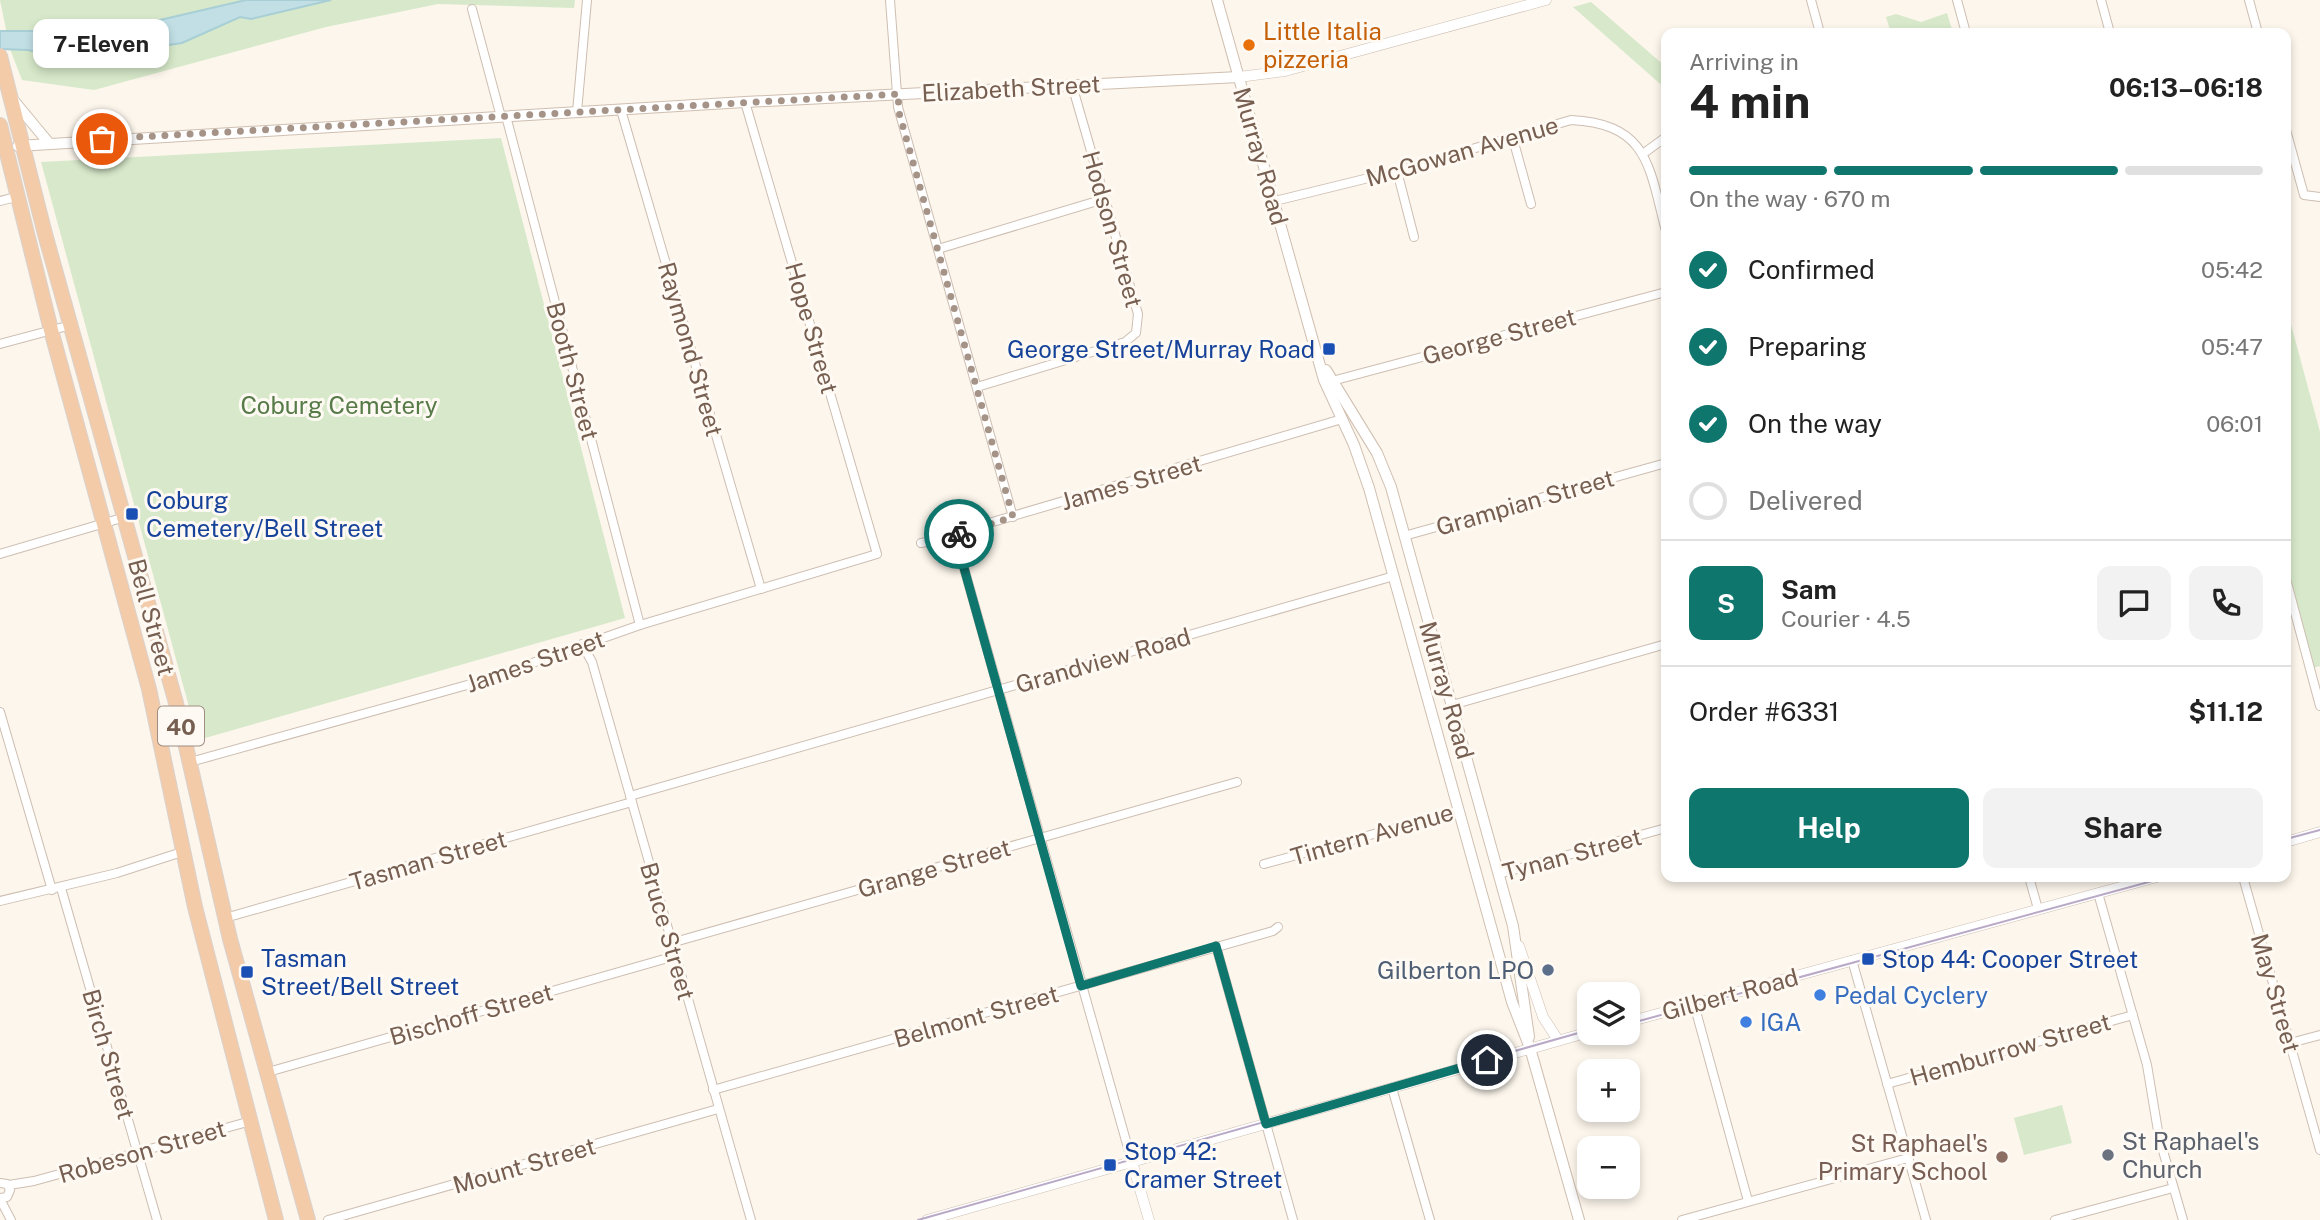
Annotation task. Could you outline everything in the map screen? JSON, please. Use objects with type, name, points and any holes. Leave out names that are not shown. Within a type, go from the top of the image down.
[{"type":"highway","name":"Bell Street","points":[[0,56],[190,762],[225,918],[308,1220]]},
{"type":"highway","name":"Bell Street","points":[[0,125],[51,330],[149,689],[182,852],[276,1220]]},
{"type":"highway","points":[[174,818],[200,803]]},
{"type":"main road","name":"Murray Road","points":[[1217,0],[1324,380],[1363,467],[1512,1002],[1530,1046],[1579,1220]]},
{"type":"main road","name":"Elizabeth Street","points":[[5,147],[48,142],[745,102],[1239,77]]},
{"type":"main road","points":[[11,97],[48,142]]},
{"type":"main road","name":"Murray Road","points":[[1318,352],[1384,469],[1513,926],[1530,1046]]},
{"type":"main road","name":"Grampian Street","points":[[1384,541],[1404,536]]},
{"type":"main road","name":"Grandview Road","points":[[1394,576],[1414,571]]},
{"type":"main road","points":[[1431,710],[1452,705]]},
{"type":"main road","name":"Tintern Avenue","points":[[1458,811],[1480,804]]},
{"type":"main road","name":"Tynan Street","points":[[1478,880],[1499,874]]},
{"type":"street","points":[[577,112],[587,0]]},
{"type":"street","points":[[890,0],[898,109],[1013,517]]},
{"type":"street","name":"Elizabeth Street","points":[[1239,77],[1285,71],[1546,0]]},
{"type":"street","points":[[1811,0],[1819,28]]},
{"type":"street","points":[[1957,0],[1965,28]]},
{"type":"street","points":[[2101,0],[2109,28]]},
{"type":"street","points":[[2249,0],[2257,28]]},
{"type":"street","name":"Booth Street","points":[[472,9],[640,625]]},
{"type":"street","name":"Hodson Street","points":[[978,387],[1125,342],[1136,333],[1138,314],[1072,85]]},
{"type":"street","name":"Hope Street","points":[[745,102],[877,554]]},
{"type":"street","name":"Raymond Street","points":[[621,110],[761,589]]},
{"type":"street","name":"McGowan Avenue","points":[[1275,201],[1397,171],[1571,120],[1599,121],[1620,132],[1644,153]]},
{"type":"street","points":[[1513,139],[1531,204]]},
{"type":"street","points":[[1661,141],[1644,153],[1661,212]]},
{"type":"street","points":[[2291,148],[2304,195],[2320,197]]},
{"type":"street","points":[[1397,171],[1414,237]]},
{"type":"street","points":[[0,201],[16,197]]},
{"type":"street","points":[[938,249],[1104,199]]},
{"type":"street","name":"George Street","points":[[1332,381],[1661,293]]},
{"type":"street","points":[[0,344],[71,325]]},
{"type":"street","name":"James Street","points":[[921,543],[958,536],[962,531],[1342,419]]},
{"type":"street","name":"Grampian Street","points":[[1404,536],[1661,464]]},
{"type":"street","points":[[0,554],[125,517]]},
{"type":"street","points":[[958,536],[957,543],[996,690],[1041,838],[1149,1220]]},
{"type":"street","name":"James Street","points":[[190,762],[478,682],[640,625],[877,554]]},
{"type":"street","name":"Grandview Road","points":[[631,799],[996,690],[1394,576]]},
{"type":"street","points":[[2291,598],[2320,706]]},
{"type":"street","name":"Bruce Street","points":[[582,644],[592,662],[751,1220]]},
{"type":"street","points":[[1452,705],[1661,645]]},
{"type":"street","name":"Birch Street","points":[[0,712],[157,1220]]},
{"type":"street","name":"Grange Street","points":[[671,943],[1237,782]]},
{"type":"street","name":"Tasman Street","points":[[225,918],[631,799]]},
{"type":"street","name":"Tintern Avenue","points":[[1264,864],[1458,811]]},
{"type":"street","name":"Tynan Street","points":[[1499,874],[1661,829]]},
{"type":"street","points":[[2291,841],[2320,832]]},
{"type":"street","points":[[0,901],[56,889],[182,852]]},
{"type":"street","points":[[2030,882],[2038,909]]},
{"type":"street","name":"Gilbert Road","points":[[1640,1019],[2139,882]]},
{"type":"street","name":"May Street","points":[[2244,882],[2320,1150]]},
{"type":"street","points":[[2098,893],[2133,1015],[2183,1220]]},
{"type":"street","name":"Belmont Street","points":[[713,1090],[1081,986],[1278,926]]},
{"type":"street","points":[[1513,926],[1539,1008],[1547,1028],[1558,1040]]},
{"type":"street","points":[[1216,946],[1293,1220]]},
{"type":"street","name":"Bischoff Street","points":[[268,1072],[675,956]]},
{"type":"street","points":[[1852,960],[1926,1220]]},
{"type":"street","points":[[1694,1004],[1748,1201]]},
{"type":"street","name":"Hemburrow Street","points":[[1887,1084],[2133,1015]]},
{"type":"street","points":[[927,1220],[949,1217],[1530,1046],[1577,1035]]},
{"type":"street","points":[[2290,1043],[2320,1035]]},
{"type":"street","points":[[1392,1088],[1430,1220]]},
{"type":"street","name":"Mount Street","points":[[328,1220],[718,1109]]},
{"type":"street","name":"Robeson Street","points":[[5,1191],[251,1121]]},
{"type":"street","points":[[1682,1220],[1908,1157]]},
{"type":"street","points":[[0,1173],[10,1218]]},
{"type":"street","points":[[2055,1220],[2174,1188]]},
{"type":"green space","points":[[0,0],[575,0],[574,8],[438,4],[326,27],[94,90],[22,80],[10,49]]},
{"type":"green space","points":[[1591,2],[1661,63],[1661,85],[1573,7]]},
{"type":"green space","points":[[1947,13],[1952,28],[1889,28],[1886,17],[1896,14],[1921,22]]},
{"type":"green space","name":"Coburg Cemetery","points":[[501,138],[625,618],[198,740],[41,162]]},
{"type":"green space","points":[[2291,325],[2320,432],[2320,666],[2313,668],[2291,582]]},
{"type":"green space","points":[[2062,1105],[2072,1143],[2024,1155],[2014,1118]]},
{"type":"water","points":[[246,0],[331,0],[251,19],[240,17],[182,43],[135,50],[113,64],[91,64],[28,50],[0,49],[0,31],[35,31],[69,43],[103,45],[147,23]]},
{"type":"tram line","points":[[2291,838],[2320,830]]},
{"type":"tram line","points":[[1640,1021],[2149,882]]},
{"type":"tram line","points":[[918,1220],[1577,1033]]},
{"type":"way so far","points":[[102,139],[899,94],[898,109],[1013,517],[959,534]]},
{"type":"place","name":"Little Italia pizzeria","points":[[1249,45]]},
{"type":"place","name":"7-Eleven","points":[[102,139]]},
{"type":"place","name":"George Street/Murray Road","points":[[1329,349]]},
{"type":"place","name":"Coburg Cemetery/Bell Street","points":[[132,514]]},
{"type":"place","name":"Stop 44: Cooper Street","points":[[1868,959]]},
{"type":"place","name":"Gilberton LPO","points":[[1548,970]]},
{"type":"place","name":"Tasman Street/Bell Street","points":[[247,972]]},
{"type":"place","name":"Pedal Cyclery","points":[[1820,995]]},
{"type":"place","name":"IGA","points":[[1746,1022]]},
{"type":"place","name":"St Raphael's Church","points":[[2108,1155]]},
{"type":"place","name":"St Raphael's Primary School","points":[[2002,1157]]},
{"type":"place","name":"Stop 42: Cramer Street","points":[[1110,1165]]},
{"type":"route","points":[[959,534],[957,543],[993,679],[1038,828],[1081,986],[1216,946],[1266,1124],[1487,1060]]}]
